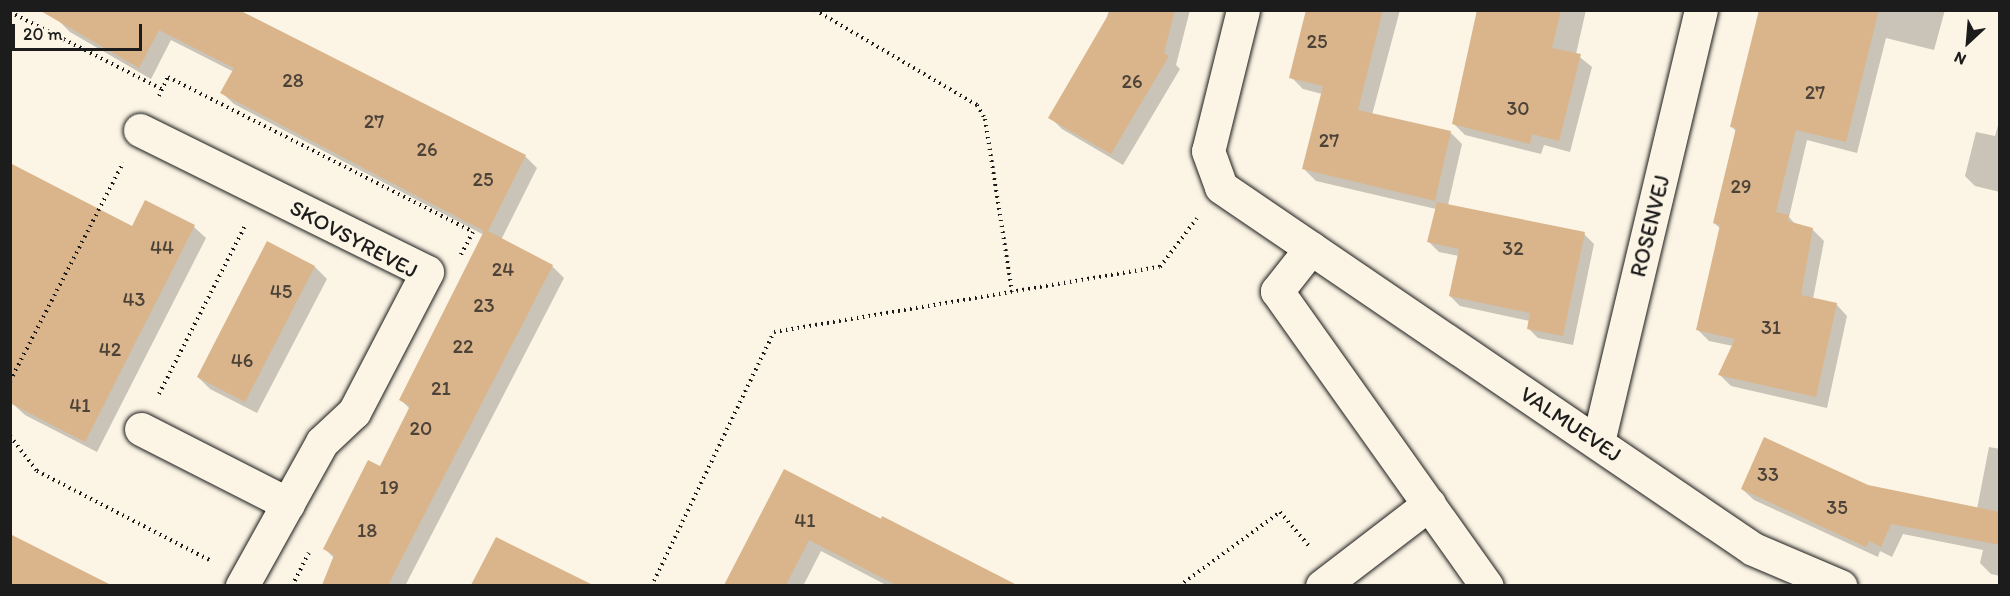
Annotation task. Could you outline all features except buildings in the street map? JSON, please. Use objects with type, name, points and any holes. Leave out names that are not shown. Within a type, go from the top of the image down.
[{"type":"street","points":[[1221,187],[1208,152],[1243,10]]},
{"type":"street","name":"ROSENVEJ","points":[[1598,442],[1701,10]]},
{"type":"street","name":"SKOVSYREVEJ","points":[[141,130],[427,272],[354,412],[322,442],[242,585]]},
{"type":"street","name":"VALMUEVEJ","points":[[1221,187],[1754,549],[1840,585]]},
{"type":"street","points":[[1311,248],[1277,291],[1487,585]]},
{"type":"street","points":[[141,429],[288,504]]},
{"type":"street","points":[[1328,581],[1429,504]]},
{"type":"path","points":[[815,10],[977,105],[985,118],[1012,292]]},
{"type":"path","points":[[10,12],[162,89]]},
{"type":"path","points":[[10,381],[168,77],[473,232],[457,263]]},
{"type":"path","points":[[656,585],[654,581],[774,332],[1160,267],[1221,187]]},
{"type":"path","points":[[141,429],[263,191]]},
{"type":"path","points":[[10,436],[37,471],[216,564]]},
{"type":"path","points":[[1179,585],[1280,512],[1328,581]]},
{"type":"path","points":[[292,585],[313,544]]}]
